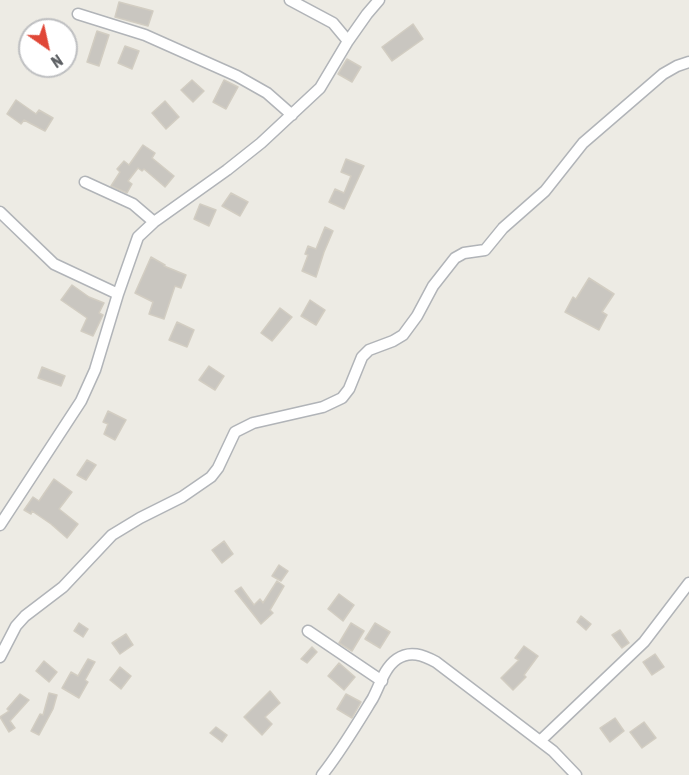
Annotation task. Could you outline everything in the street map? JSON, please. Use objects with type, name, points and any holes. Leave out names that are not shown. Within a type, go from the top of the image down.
[{"type":"street","points":[[290,0],[333,23],[348,41]]},
{"type":"street","points":[[0,525],[81,401],[95,370],[138,237],[154,222],[228,170],[320,88],[348,41],[379,0]]},
{"type":"street","points":[[78,14],[145,35],[237,76],[267,93],[292,115]]},
{"type":"street","points":[[0,657],[16,626],[25,616],[71,580],[112,535],[182,497],[211,477],[218,468],[235,432],[253,423],[323,407],[342,398],[349,389],[362,357],[369,350],[403,335],[417,316],[433,286],[455,258],[464,253],[485,249],[503,228],[545,191],[583,143],[663,74],[677,66],[689,63]]},
{"type":"street","points":[[85,183],[133,204],[154,222]]},
{"type":"street","points":[[0,212],[54,264],[118,294]]},
{"type":"street","points":[[540,741],[644,642],[689,583]]},
{"type":"street","points":[[308,631],[382,681]]},
{"type":"street","points":[[322,775],[336,757],[390,665],[399,658],[416,654],[424,656],[554,751],[576,775]]},
{"type":"building","points":[[119,2],[153,11],[148,26],[115,17]]},
{"type":"building","points":[[413,24],[423,39],[392,61],[382,47]]},
{"type":"building","points":[[97,31],[109,35],[99,66],[87,62]]},
{"type":"building","points":[[125,46],[139,51],[132,69],[118,63]]},
{"type":"building","points":[[347,59],[361,67],[352,82],[338,74]]},
{"type":"building","points":[[192,80],[204,91],[193,102],[181,90]]},
{"type":"building","points":[[224,80],[238,87],[226,109],[213,102]]},
{"type":"building","points":[[16,100],[36,114],[39,110],[53,118],[45,131],[24,120],[21,124],[7,114]]},
{"type":"building","points":[[165,101],[179,117],[166,129],[152,113]]},
{"type":"building","points":[[143,145],[155,153],[152,158],[174,176],[165,187],[144,169],[142,171],[138,168],[128,181],[132,184],[127,193],[111,186],[120,172],[117,169],[124,161],[129,165]]},
{"type":"building","points":[[346,159],[364,166],[344,209],[329,202],[335,189],[344,193],[351,176],[341,172]]},
{"type":"building","points":[[231,193],[248,202],[240,216],[222,206]]},
{"type":"building","points":[[200,204],[216,210],[209,226],[194,219]]},
{"type":"building","points":[[325,227],[333,231],[316,277],[302,271],[308,255],[305,254],[308,246],[316,249]]},
{"type":"building","points":[[151,257],[164,266],[186,275],[181,288],[175,286],[164,319],[149,314],[153,302],[135,293]]},
{"type":"building","points":[[589,278],[614,294],[602,312],[607,315],[599,330],[565,312],[573,297],[576,299]]},
{"type":"building","points":[[72,285],[89,297],[104,303],[99,313],[103,315],[93,336],[81,331],[87,318],[61,300]]},
{"type":"building","points":[[310,300],[325,310],[316,325],[301,316]]},
{"type":"building","points":[[280,308],[292,317],[272,341],[261,333]]},
{"type":"building","points":[[177,322],[194,330],[187,347],[169,340]]},
{"type":"building","points":[[209,366],[224,376],[215,390],[199,380]]},
{"type":"building","points":[[42,367],[65,376],[61,386],[38,378]]},
{"type":"building","points":[[108,411],[126,420],[115,440],[104,434],[108,424],[103,422]]},
{"type":"building","points":[[87,460],[96,465],[86,480],[77,475]]},
{"type":"building","points":[[54,479],[72,492],[59,509],[78,524],[67,538],[32,511],[31,514],[24,510],[33,497],[39,501]]},
{"type":"building","points":[[224,541],[233,554],[222,563],[212,550]]},
{"type":"building","points":[[279,565],[288,571],[281,581],[272,576]]},
{"type":"building","points":[[277,581],[284,586],[270,610],[273,613],[261,624],[235,591],[241,587],[254,605],[260,599],[263,603]]},
{"type":"building","points":[[339,594],[354,605],[343,621],[328,609]]},
{"type":"building","points":[[581,616],[591,624],[586,630],[577,622]]},
{"type":"building","points":[[79,623],[88,629],[83,637],[74,631]]},
{"type":"building","points":[[351,623],[364,631],[352,651],[339,643]]},
{"type":"building","points":[[375,623],[390,632],[380,648],[365,639]]},
{"type":"building","points":[[620,630],[629,643],[622,648],[612,635]]},
{"type":"building","points":[[126,634],[133,645],[120,654],[112,643]]},
{"type":"building","points":[[524,646],[538,656],[524,675],[526,677],[513,690],[501,678],[519,660],[515,658]]},
{"type":"building","points":[[312,647],[317,652],[307,663],[301,659]]},
{"type":"building","points":[[655,654],[664,667],[652,675],[643,662]]},
{"type":"building","points":[[88,659],[95,662],[85,680],[88,682],[79,698],[62,688],[71,672],[78,676]]},
{"type":"building","points":[[44,661],[57,672],[49,682],[36,671]]},
{"type":"building","points":[[339,663],[355,677],[344,690],[328,676]]},
{"type":"building","points":[[120,667],[131,676],[121,689],[110,680]]},
{"type":"building","points":[[270,691],[280,703],[265,717],[272,724],[262,735],[244,717]]},
{"type":"building","points":[[49,693],[57,695],[53,709],[39,735],[31,731],[40,714],[43,715]]},
{"type":"building","points":[[20,694],[29,700],[10,721],[15,728],[9,732],[0,717],[9,711],[7,709]]},
{"type":"building","points":[[346,694],[361,702],[352,718],[337,709]]},
{"type":"building","points":[[615,718],[624,731],[610,742],[600,728]]},
{"type":"building","points":[[644,722],[656,738],[642,748],[630,732]]},
{"type":"building","points":[[216,727],[227,735],[222,742],[210,733]]}]
